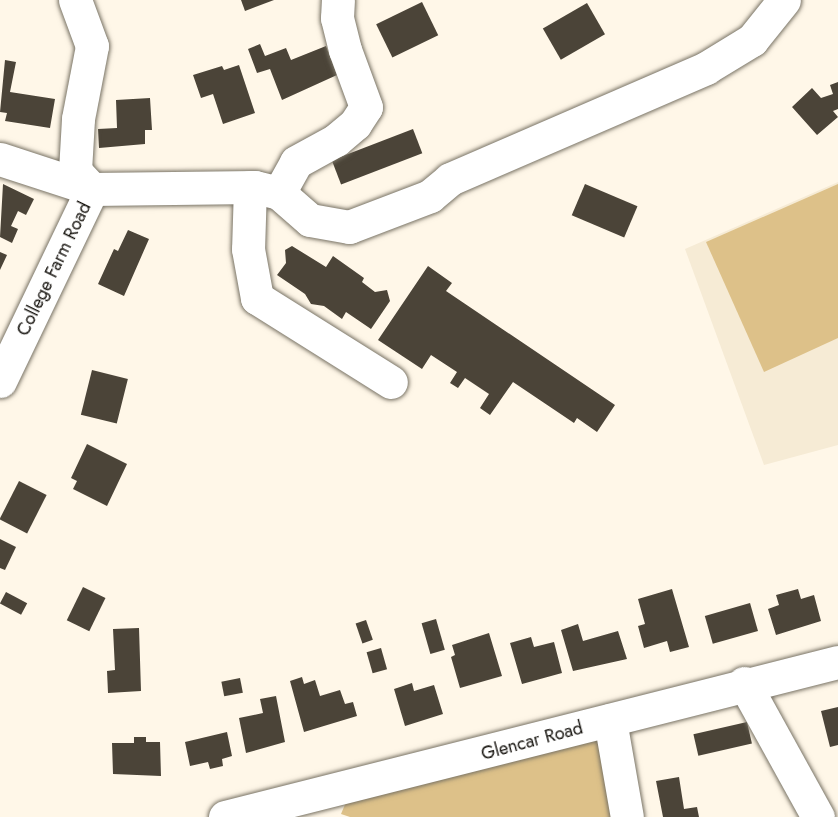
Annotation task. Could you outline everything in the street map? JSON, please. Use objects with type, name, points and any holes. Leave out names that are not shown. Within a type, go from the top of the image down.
[{"type":"street","points":[[75,0],[92,46],[78,119],[75,171],[92,189]]},
{"type":"street","points":[[338,0],[337,18],[345,50],[366,107],[355,124],[336,141],[296,162],[264,190],[248,249],[257,298],[391,382]]},
{"type":"street","points":[[0,159],[92,189],[264,190],[310,220],[349,227],[430,196],[450,179],[706,68],[752,40],[784,0]]},
{"type":"street","name":"College Farm Road","points":[[0,381],[92,189]]},
{"type":"street","name":"Glencar Road","points":[[225,817],[301,809],[744,683],[838,662]]},
{"type":"street","points":[[744,683],[818,817]]},
{"type":"street","points":[[610,720],[627,817]]},
{"type":"shaded area","points":[[838,182],[838,445],[764,465],[685,249]]},
{"type":"shaded area","points":[[838,184],[838,338],[764,372],[706,242]]},
{"type":"shaded area","points":[[601,738],[623,817],[350,817],[341,814],[349,795]]},
{"type":"building","points":[[241,0],[274,0],[245,11]]},
{"type":"building","points":[[422,2],[438,35],[392,58],[376,24]]},
{"type":"building","points":[[587,3],[605,34],[561,60],[543,29]]},
{"type":"building","points":[[260,44],[265,56],[286,48],[291,60],[326,46],[337,75],[282,100],[270,69],[257,73],[248,49]]},
{"type":"building","points":[[5,60],[16,62],[10,92],[55,99],[50,128],[5,121],[7,113],[0,112]]},
{"type":"building","points":[[239,65],[255,113],[223,124],[213,94],[201,98],[193,75],[222,66],[224,70]]},
{"type":"building","points":[[838,82],[838,109],[833,111],[838,117],[817,135],[792,107],[812,88],[821,98],[833,94],[830,85]]},
{"type":"building","points":[[150,98],[152,130],[145,130],[145,144],[99,148],[98,129],[117,128],[116,100]]},
{"type":"building","points":[[413,129],[422,153],[341,184],[332,160]]},
{"type":"building","points":[[3,184],[34,199],[26,215],[18,211],[11,226],[18,229],[12,243],[0,237]]},
{"type":"building","points":[[585,184],[637,206],[624,238],[572,215]]},
{"type":"building","points":[[128,230],[149,239],[124,296],[98,284],[114,249],[118,251]]},
{"type":"building","points":[[292,246],[326,267],[333,256],[364,278],[362,282],[375,292],[387,290],[390,301],[371,329],[346,312],[342,319],[324,306],[311,304],[305,294],[277,275],[286,263],[285,250]]},
{"type":"building","points":[[0,252],[7,255],[0,270]]},
{"type":"building","points":[[428,266],[452,283],[446,291],[615,405],[597,432],[577,418],[574,423],[513,382],[490,415],[480,408],[489,394],[465,378],[458,388],[450,383],[457,372],[431,355],[422,369],[378,340]]},
{"type":"building","points":[[92,370],[128,379],[117,424],[81,415]]},
{"type":"building","points":[[87,444],[127,464],[107,506],[73,489],[77,481],[71,478]]},
{"type":"building","points":[[19,481],[47,495],[27,533],[0,520]]},
{"type":"building","points":[[0,539],[16,547],[5,570],[0,568]]},
{"type":"building","points":[[83,587],[105,598],[89,631],[67,620]]},
{"type":"building","points":[[672,589],[689,647],[670,652],[667,641],[644,648],[638,626],[645,624],[638,599]]},
{"type":"building","points":[[798,589],[801,599],[814,595],[821,621],[776,635],[768,609],[779,605],[776,595]]},
{"type":"building","points":[[6,592],[27,603],[21,615],[0,604]]},
{"type":"building","points":[[750,603],[758,631],[713,644],[705,616]]},
{"type":"building","points":[[436,619],[445,650],[430,654],[422,623]]},
{"type":"building","points":[[366,620],[373,640],[362,643],[356,624]]},
{"type":"building","points":[[578,624],[583,641],[618,631],[627,659],[573,671],[561,630]]},
{"type":"building","points":[[139,628],[141,691],[108,693],[107,671],[115,670],[113,629]]},
{"type":"building","points":[[489,633],[502,676],[460,688],[451,657],[455,655],[452,645]]},
{"type":"building","points":[[531,637],[534,647],[554,642],[562,673],[522,684],[510,643]]},
{"type":"building","points":[[381,648],[387,669],[373,673],[367,652]]},
{"type":"building","points":[[302,677],[304,684],[315,680],[320,696],[340,690],[345,704],[353,702],[357,716],[304,732],[290,681]]},
{"type":"building","points":[[240,678],[243,693],[224,696],[221,682]]},
{"type":"building","points":[[412,683],[414,691],[434,685],[443,714],[405,726],[394,689]]},
{"type":"building","points":[[276,696],[285,742],[246,753],[239,718],[263,713],[260,699]]},
{"type":"building","points":[[838,707],[838,745],[830,747],[821,711]]},
{"type":"building","points":[[747,722],[752,743],[698,756],[693,734]]},
{"type":"building","points":[[227,732],[232,756],[222,759],[223,766],[210,769],[208,762],[190,766],[185,742]]},
{"type":"building","points":[[134,737],[146,737],[146,742],[160,742],[161,776],[113,774],[112,743],[134,743]]},
{"type":"building","points":[[679,777],[684,809],[697,807],[699,817],[663,817],[656,781]]}]
